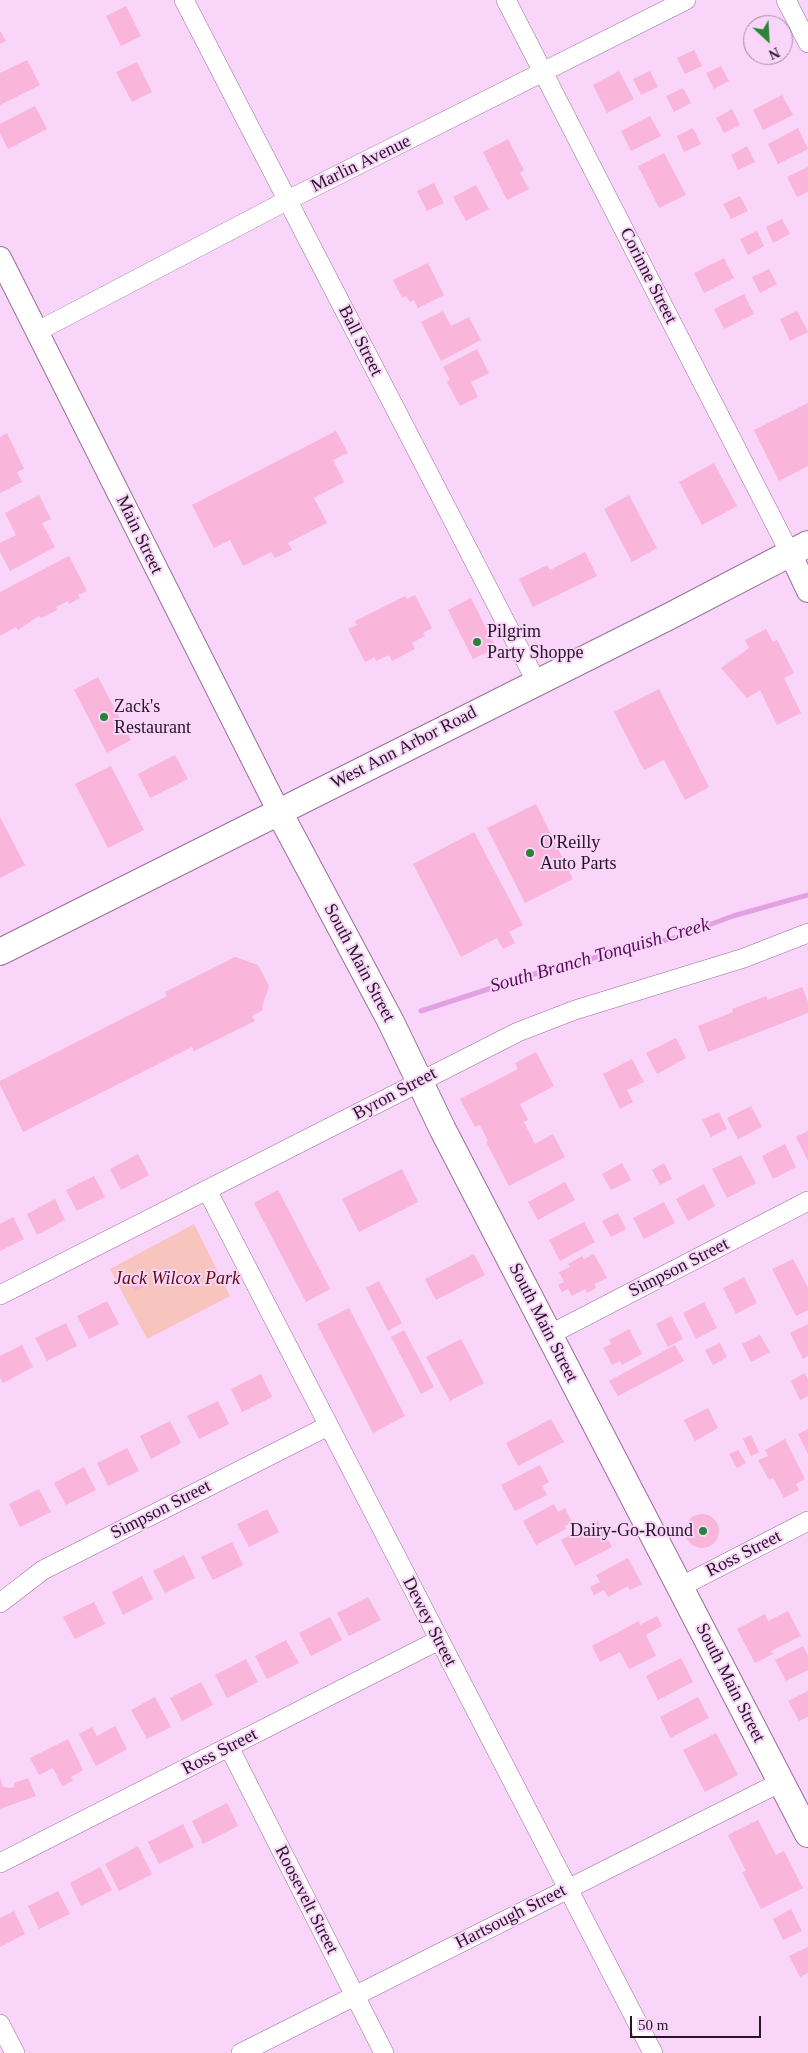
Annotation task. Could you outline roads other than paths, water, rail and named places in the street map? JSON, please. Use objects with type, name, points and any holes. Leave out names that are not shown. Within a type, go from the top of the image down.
[{"type":"main road","name":"West Ann Arbor Road","points":[[0,952],[536,681],[670,616],[799,549]]},
{"type":"main road","name":"South Main Street","points":[[279,812],[391,1022],[549,1335],[808,1834]]},
{"type":"street","name":"Ball Street","points":[[184,0],[536,681]]},
{"type":"street","name":"Corinne Street","points":[[506,0],[543,73],[799,549]]},
{"type":"street","name":"Marlin Avenue","points":[[38,331],[288,200],[686,0]]},
{"type":"street","points":[[786,0],[808,43]]},
{"type":"street","name":"Main Street","points":[[0,258],[279,812]]},
{"type":"street","points":[[799,549],[808,592]]},
{"type":"street","name":"Byron Street","points":[[0,1296],[527,1028],[575,1010],[744,958],[808,933]]},
{"type":"street","name":"Dewey Street","points":[[207,1190],[653,2053]]},
{"type":"street","name":"Simpson Street","points":[[549,1335],[808,1201]]},
{"type":"street","name":"Simpson Street","points":[[0,1603],[43,1570],[328,1426]]},
{"type":"street","name":"Ross Street","points":[[680,1587],[808,1521]]},
{"type":"street","name":"Ross Street","points":[[0,1863],[439,1640]]},
{"type":"street","name":"Roosevelt Street","points":[[229,1747],[384,2053]]},
{"type":"street","name":"Hartsough Street","points":[[241,2053],[781,1782]]},
{"type":"street","points":[[0,2024],[15,2053]]},
{"type":"waterway","name":"South Branch Tonquish Creek","points":[[421,1011],[553,968],[674,938],[733,916],[808,895]]},
{"type":"place","name":"Pilgrim Party Shoppe","points":[[477,642]]},
{"type":"place","name":"Zack's Restaurant","points":[[104,717]]},
{"type":"place","name":"O'Reilly Auto Parts","points":[[530,853]]},
{"type":"place","name":"Dairy-Go-Round","points":[[703,1531]]},
{"type":"park label","name":"Jack Wilcox Park","points":[[177,1279]]}]
